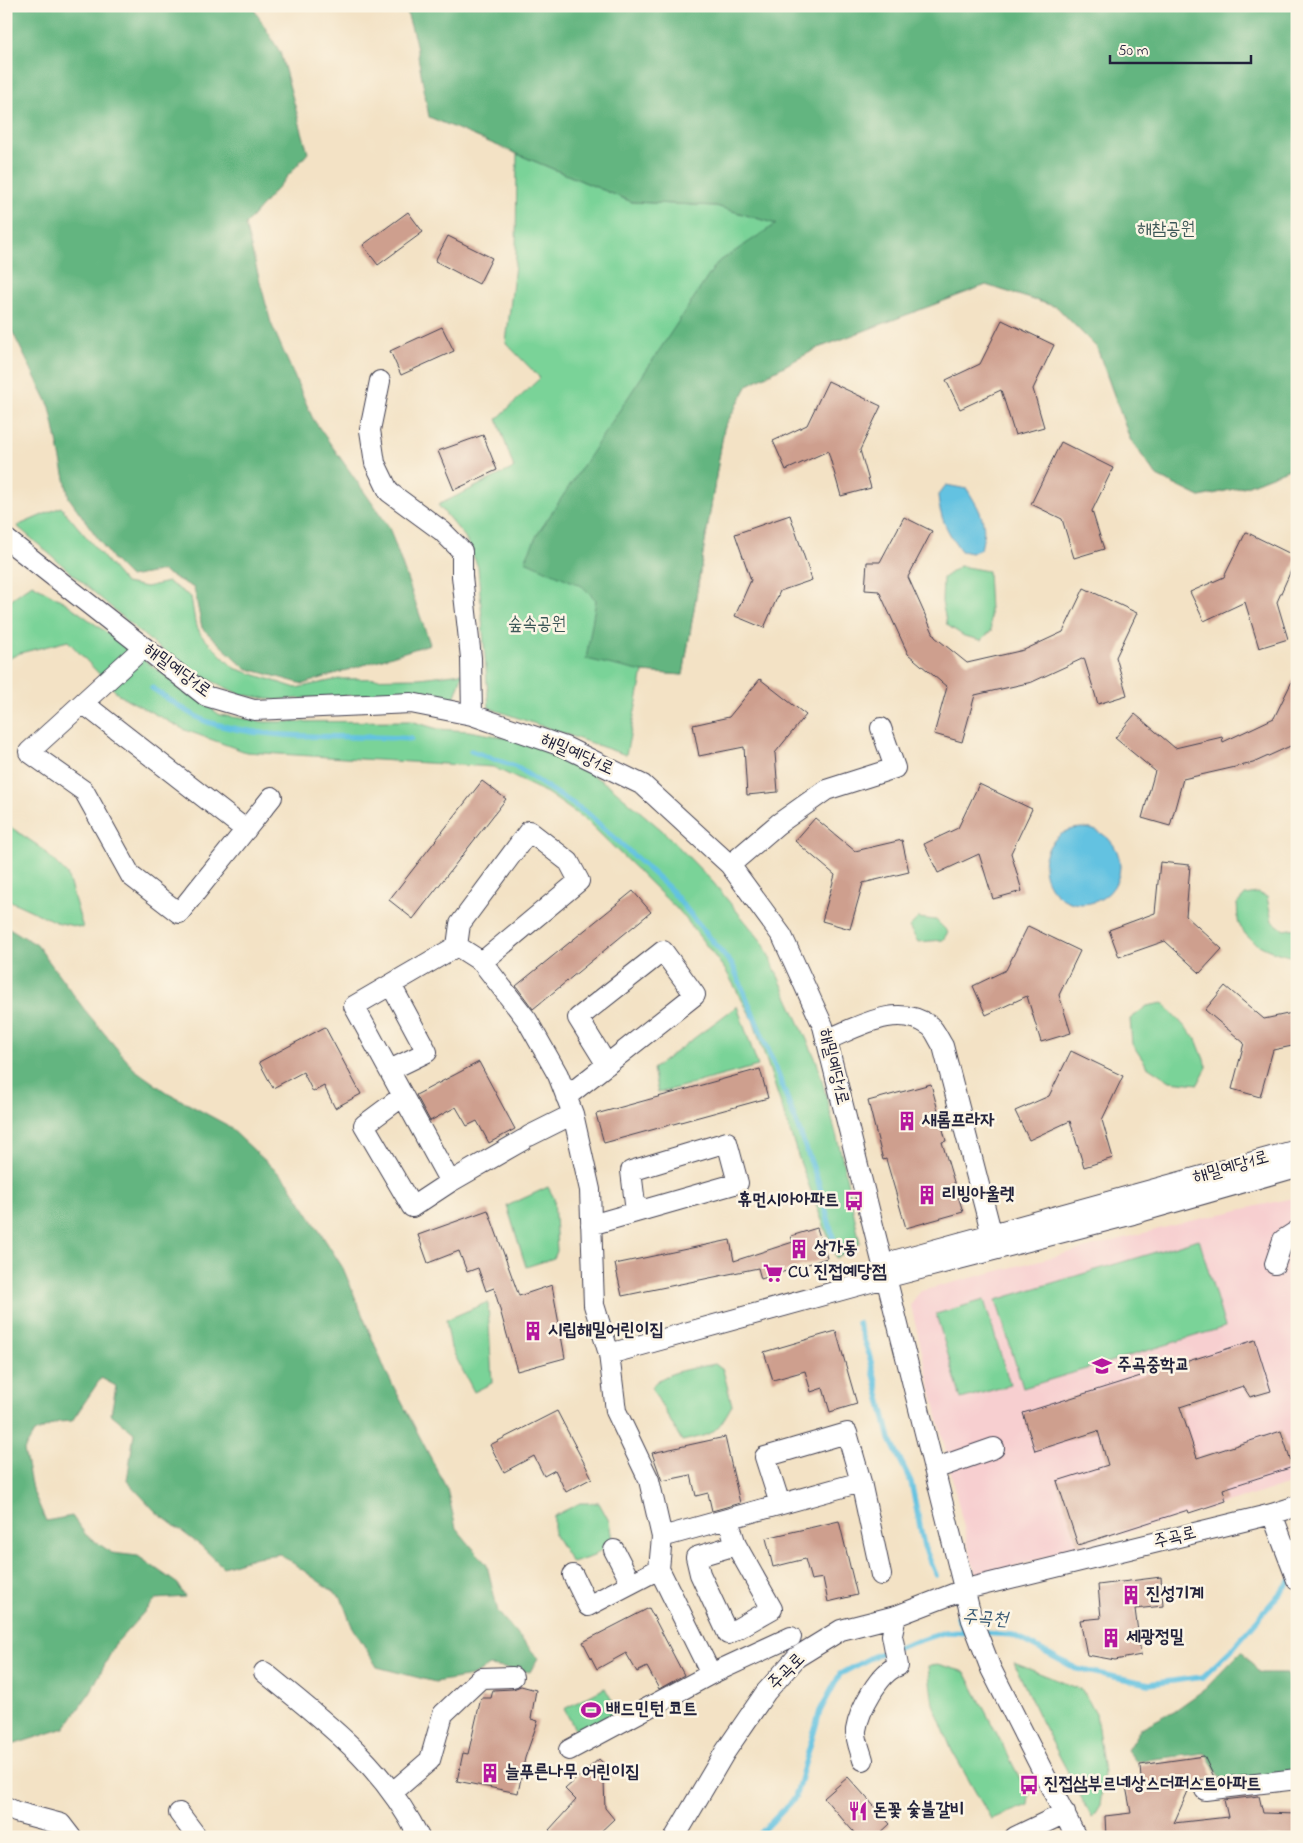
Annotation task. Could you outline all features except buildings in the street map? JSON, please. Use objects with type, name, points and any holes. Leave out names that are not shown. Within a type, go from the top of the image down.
[{"type":"street","points":[[380,381],[370,430],[375,463],[389,492],[442,531],[462,551],[462,576],[470,658],[472,715]]},
{"type":"street","name":"해밀예당1로","points":[[6,538],[206,696],[254,710],[411,703],[472,715],[564,747],[643,785],[730,865],[782,936],[823,1026],[885,1278]]},
{"type":"street","points":[[144,647],[29,752],[84,791],[131,876],[179,914],[272,797]]},
{"type":"street","points":[[82,703],[246,830]]},
{"type":"street","points":[[730,865],[778,824],[826,790],[895,768],[881,728]]},
{"type":"street","points":[[457,946],[460,924],[529,832],[568,862],[579,881],[482,962]]},
{"type":"street","points":[[457,946],[482,962],[527,1020],[558,1075],[569,1106],[590,1190],[594,1305],[609,1354],[616,1411],[650,1480],[662,1537],[659,1569],[711,1674]]},
{"type":"street","points":[[450,1182],[354,1006],[457,946]]},
{"type":"street","points":[[403,1096],[364,1125],[412,1207],[450,1182],[526,1138],[569,1106],[607,1065],[695,995],[663,951],[578,1018],[607,1065]]},
{"type":"street","points":[[390,1070],[427,1052],[391,984]]},
{"type":"street","points":[[826,1040],[881,1017],[905,1015],[931,1026],[942,1046],[994,1243]]},
{"type":"street","points":[[591,1225],[636,1212],[738,1182],[727,1142],[631,1171],[636,1212]]},
{"type":"street","name":"해밀예당1로","points":[[994,1243],[1297,1150]]},
{"type":"street","name":"해밀예당1로","points":[[885,1278],[897,1260],[994,1243],[1133,1214],[1297,1167]]},
{"type":"street","points":[[1275,1264],[1283,1240],[1297,1230]]},
{"type":"street","points":[[609,1354],[885,1278],[966,1589],[972,1620],[991,1669],[1076,1837]]},
{"type":"street","points":[[780,1504],[765,1457],[847,1433],[861,1482],[881,1575]]},
{"type":"street","points":[[934,1469],[994,1448]]},
{"type":"street","points":[[662,1537],[861,1482]]},
{"type":"street","name":"주곡로","points":[[675,1837],[725,1752],[766,1692],[797,1657],[842,1630],[896,1616],[966,1589],[1272,1514],[1297,1506]]},
{"type":"street","points":[[1272,1514],[1293,1572]]},
{"type":"street","points":[[728,1519],[736,1545]]},
{"type":"street","points":[[614,1550],[631,1583]]},
{"type":"street","points":[[572,1575],[588,1606],[659,1569]]},
{"type":"street","points":[[863,1760],[856,1731],[872,1690],[892,1668],[898,1666],[892,1635],[896,1616]]},
{"type":"street","points":[[569,1750],[711,1674],[792,1637]]},
{"type":"street","points":[[264,1672],[335,1730],[382,1777],[406,1812],[419,1837]]},
{"type":"street","points":[[393,1792],[430,1760],[443,1714],[455,1702],[481,1678],[513,1677]]},
{"type":"street","points":[[1205,1790],[1297,1780]]},
{"type":"street","points":[[6,1807],[16,1812],[61,1824],[71,1837]]},
{"type":"street","points":[[178,1813],[197,1837]]},
{"type":"street","points":[[1015,1837],[1065,1813]]},
{"type":"shaded area","name":"주곡중학교","points":[[1297,1197],[1297,1482],[976,1578],[911,1306],[914,1299],[921,1291],[1190,1221]]},
{"type":"green space","points":[[6,6],[252,6],[280,52],[308,153],[245,225],[271,323],[313,419],[389,527],[430,644],[303,684],[245,668],[202,628],[194,588],[162,571],[130,577],[114,561],[69,498],[50,407],[6,319]]},
{"type":"green space","name":"해참공원","points":[[405,6],[1297,6],[1297,466],[1246,486],[1200,497],[1157,476],[1130,439],[1097,348],[1057,307],[986,285],[818,348],[748,385],[724,428],[683,675],[643,672],[586,659],[596,600],[582,586],[525,561],[537,535],[717,263],[776,224],[716,206],[632,202],[429,117],[415,40]]},
{"type":"green space","name":"해참공원","points":[[1297,6],[1297,466],[1246,486],[1200,497],[1157,476],[1130,439],[1097,348],[1057,307],[986,285],[818,348],[748,385],[724,428],[683,675],[643,672],[626,755],[489,708],[478,567],[465,537],[438,505],[514,468],[497,419],[540,378],[506,343],[516,256],[517,154],[632,202],[716,206],[776,224]]},
{"type":"green space","points":[[61,507],[125,583],[146,587],[168,582],[191,597],[195,622],[201,635],[234,668],[296,688],[339,679],[419,678],[463,673],[454,699],[397,693],[275,700],[239,694],[198,674],[155,645],[17,526]]},
{"type":"green space","points":[[960,566],[988,571],[991,631],[981,640],[964,636],[947,625],[942,602],[943,578]]},
{"type":"green space","points":[[32,584],[66,603],[220,715],[265,722],[411,721],[438,729],[469,731],[514,739],[563,756],[611,787],[663,831],[712,881],[763,943],[817,1062],[842,1157],[860,1243],[836,1258],[799,1159],[753,1020],[726,971],[682,914],[587,821],[547,793],[493,767],[246,752],[185,730],[119,695],[68,641],[20,653],[6,660],[6,603]]},
{"type":"green space","points":[[6,824],[40,847],[67,874],[83,928],[56,922],[6,899]]},
{"type":"green space","points":[[1257,893],[1267,897],[1272,921],[1284,930],[1297,928],[1297,957],[1280,954],[1264,948],[1249,938],[1239,924],[1237,904],[1245,895]]},
{"type":"green space","points":[[918,918],[936,920],[948,932],[943,940],[918,942],[909,927]]},
{"type":"green space","points":[[6,926],[37,945],[84,1009],[134,1069],[166,1092],[227,1125],[288,1182],[343,1268],[386,1372],[447,1489],[456,1528],[487,1565],[498,1612],[538,1658],[530,1672],[490,1666],[472,1676],[435,1682],[377,1667],[351,1624],[341,1597],[280,1554],[256,1557],[223,1567],[200,1545],[156,1512],[127,1481],[134,1433],[111,1414],[116,1386],[101,1378],[72,1421],[58,1422],[34,1433],[24,1450],[32,1489],[46,1521],[72,1516],[86,1535],[112,1553],[138,1556],[178,1584],[185,1597],[156,1599],[116,1643],[91,1691],[65,1728],[6,1747]]},
{"type":"green space","points":[[1163,1003],[1196,1039],[1207,1067],[1198,1084],[1170,1081],[1147,1066],[1132,1044],[1130,1019],[1147,1006]]},
{"type":"green space","points":[[737,1006],[758,1066],[658,1093],[653,1069]]},
{"type":"green space","points":[[548,1187],[554,1198],[557,1251],[554,1258],[526,1267],[507,1206]]},
{"type":"green space","points":[[1199,1239],[1225,1327],[1023,1388],[996,1300]]},
{"type":"green space","points":[[984,1300],[1010,1385],[961,1399],[936,1314]]},
{"type":"green space","points":[[488,1302],[492,1383],[474,1392],[451,1348],[446,1320]]},
{"type":"green space","points":[[715,1364],[723,1370],[732,1405],[722,1422],[713,1431],[682,1441],[651,1387],[664,1377],[672,1374]]},
{"type":"green space","points":[[580,1503],[599,1503],[609,1521],[612,1540],[594,1556],[572,1563],[554,1534],[554,1516]]},
{"type":"green space","points":[[1242,1651],[1259,1673],[1287,1673],[1297,1692],[1297,1773],[1223,1781],[1205,1753],[1136,1761],[1127,1750],[1141,1728],[1174,1711],[1205,1689]]},
{"type":"green space","points":[[1014,1663],[1082,1690],[1096,1713],[1104,1773],[1100,1805],[1092,1818],[1041,1721]]},
{"type":"green space","points":[[937,1664],[965,1672],[1029,1796],[1028,1805],[991,1819],[952,1751],[933,1704],[928,1667]]},
{"type":"green space","name":"배드민턴 코트","points":[[605,1688],[618,1711],[577,1733],[564,1709]]},
{"type":"water","points":[[946,485],[967,489],[976,504],[982,518],[984,531],[981,549],[971,553],[961,551],[948,531],[942,518],[938,495]]},
{"type":"water","points":[[1082,828],[1096,831],[1109,839],[1117,852],[1120,866],[1117,880],[1109,893],[1096,901],[1082,904],[1068,901],[1055,893],[1047,880],[1044,866],[1047,852],[1055,839],[1068,831]]},
{"type":"waterway","points":[[152,688],[205,721],[236,729],[285,735],[411,739]]},
{"type":"waterway","points":[[471,751],[516,767],[587,813],[669,888],[733,966],[776,1069],[818,1181],[836,1249]]},
{"type":"waterway","points":[[858,1323],[869,1354],[890,1439],[911,1482],[924,1546],[936,1575]]},
{"type":"waterway","name":"주곡천","points":[[982,1633],[1013,1635],[1077,1669],[1149,1684],[1203,1677],[1233,1648],[1293,1578]]},
{"type":"waterway","points":[[957,1617],[965,1632]]},
{"type":"waterway","name":"주곡천","points":[[757,1837],[795,1798],[820,1711],[840,1674],[876,1655],[945,1632],[972,1633]]},
{"type":"place","name":"새롬프라자","points":[[907,1121]]},
{"type":"place","name":"리빙아울렛","points":[[927,1195]]},
{"type":"place","name":"휴먼시아아파트","points":[[854,1201]]},
{"type":"place","name":"상가동","points":[[799,1249]]},
{"type":"place","name":"CU 진접예당점","points":[[773,1273]]},
{"type":"place","name":"시립해밀어린이집","points":[[533,1331]]},
{"type":"place","name":"주곡중학교","points":[[1102,1366]]},
{"type":"place","name":"진성기계","points":[[1131,1595]]},
{"type":"place","name":"세광정밀","points":[[1111,1638]]},
{"type":"place","name":"배드민턴 코트","points":[[591,1710]]},
{"type":"place","name":"늘푸른나무 어린이집","points":[[490,1773]]},
{"type":"place","name":"진접삼부르네상스더퍼스트아파트","points":[[1029,1785]]},
{"type":"place","name":"돈꽃 숯불갈비","points":[[858,1811]]},
{"type":"park label","name":"숲속공원","points":[[537,625]]}]
